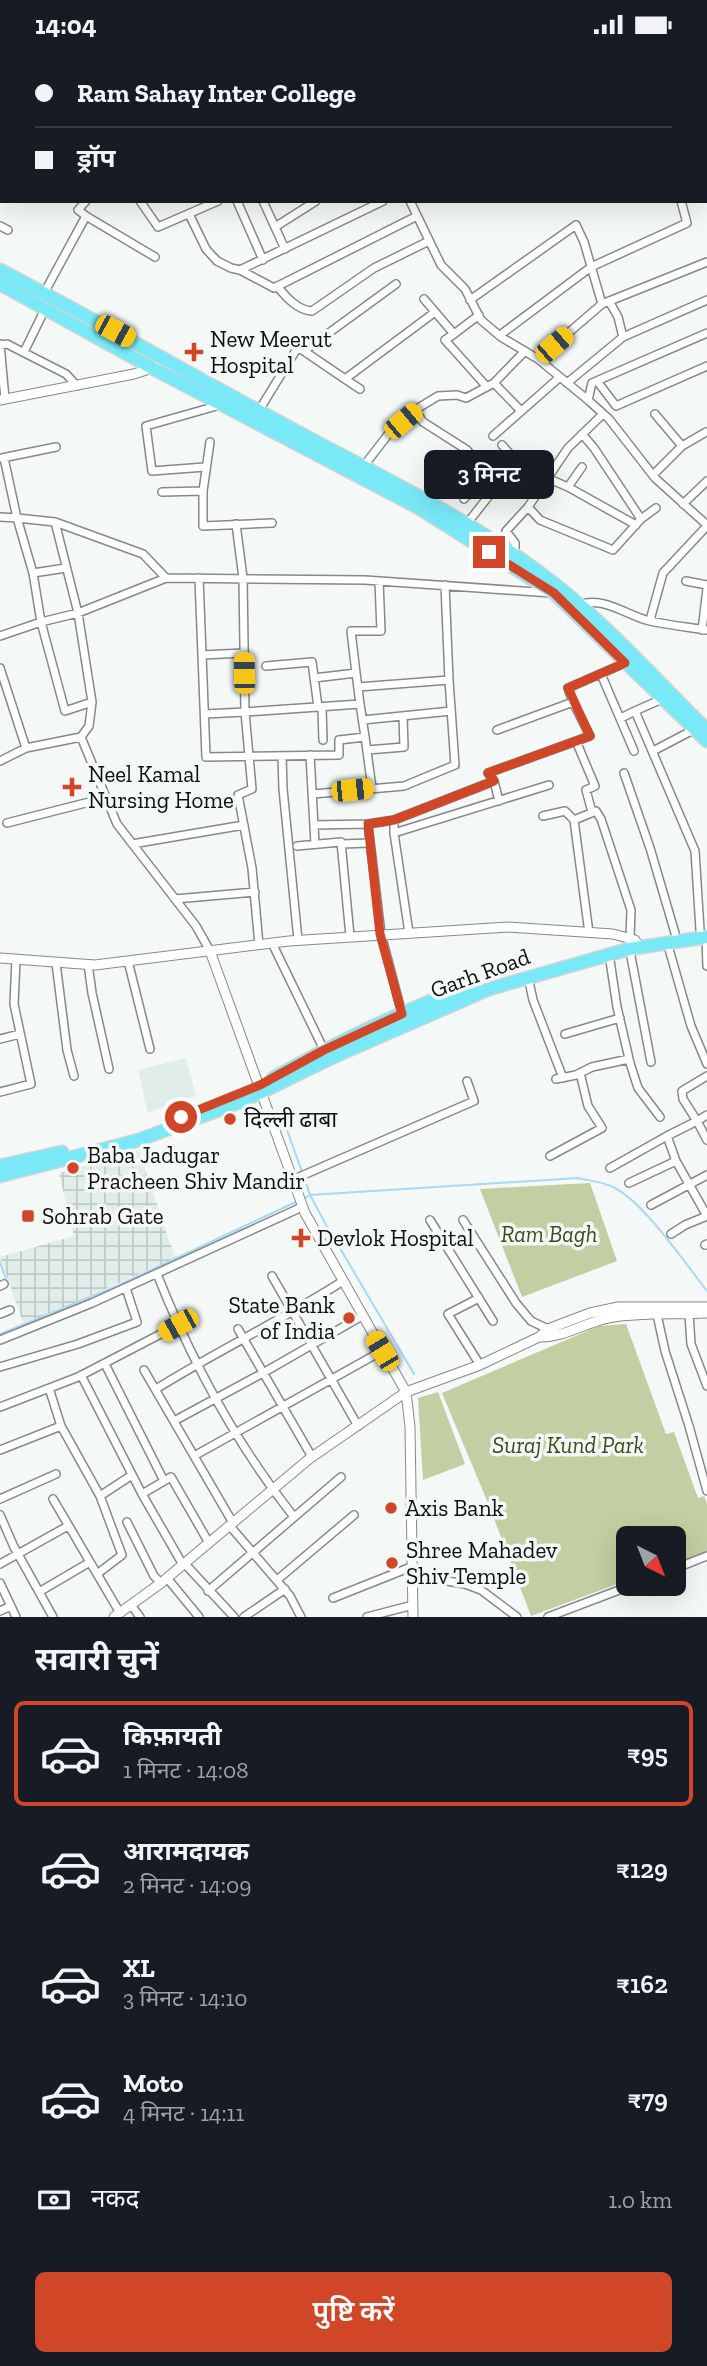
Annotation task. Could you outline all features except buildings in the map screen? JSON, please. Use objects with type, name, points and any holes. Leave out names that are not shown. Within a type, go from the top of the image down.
[{"type":"main road","points":[[0,270],[42,302],[154,369],[225,399]]},
{"type":"main road","points":[[0,284],[162,357],[225,399],[361,471],[417,507],[514,556],[575,607],[701,728],[707,741]]},
{"type":"main road","points":[[469,531],[557,591]]},
{"type":"main road","points":[[575,607],[625,663],[662,699],[701,728]]},
{"type":"main road","name":"Garh Road","points":[[326,1055],[485,986],[632,943],[705,933]]},
{"type":"main road","name":"Garh Road","points":[[485,986],[528,977],[547,967],[609,954],[632,943]]},
{"type":"main road","name":"Garh Road","points":[[0,1176],[138,1137],[261,1089],[402,1014],[455,998]]},
{"type":"main road","name":"Garh Road","points":[[0,1166],[138,1137]]},
{"type":"street","points":[[75,203],[78,210],[86,216],[155,257]]},
{"type":"street","points":[[78,210],[84,203]]},
{"type":"street","points":[[141,203],[158,227],[214,203]]},
{"type":"street","points":[[238,203],[263,260]]},
{"type":"street","points":[[264,203],[285,249]]},
{"type":"street","points":[[275,227],[310,203]]},
{"type":"street","points":[[240,270],[379,203]]},
{"type":"street","points":[[411,203],[441,265],[465,289],[481,320],[538,359],[588,400],[603,414],[653,475],[707,526],[663,573],[650,620]]},
{"type":"street","points":[[500,335],[591,267],[687,223],[682,203]]},
{"type":"street","points":[[189,214],[206,249],[217,261],[274,288],[417,216]]},
{"type":"street","points":[[24,352],[42,302],[86,216]]},
{"type":"street","points":[[470,300],[576,225],[606,303],[618,317],[623,337]]},
{"type":"street","points":[[277,286],[304,311],[312,311],[374,268],[429,241]]},
{"type":"street","points":[[538,359],[606,303],[707,262]]},
{"type":"street","points":[[304,351],[396,284]]},
{"type":"street","points":[[424,299],[454,334]]},
{"type":"street","points":[[567,383],[623,337],[707,300]]},
{"type":"street","points":[[345,379],[435,312]]},
{"type":"street","points":[[479,315],[445,340],[490,385],[522,411]]},
{"type":"street","points":[[588,400],[592,383],[707,333]]},
{"type":"street","points":[[77,386],[66,374],[7,344],[0,344],[2,399],[77,386],[154,369],[162,357]]},
{"type":"street","points":[[256,416],[298,348],[360,389]]},
{"type":"street","points":[[361,471],[390,432],[415,410],[438,396],[457,395],[466,398],[490,385],[525,351]]},
{"type":"street","points":[[597,381],[615,406],[707,366]]},
{"type":"street","points":[[494,436],[560,377]]},
{"type":"street","points":[[205,467],[152,471],[146,426],[225,399]]},
{"type":"street","points":[[415,410],[423,422],[467,450],[499,483],[469,531]]},
{"type":"street","points":[[514,556],[515,543],[506,531],[528,507],[545,480],[582,434],[603,414]]},
{"type":"street","points":[[655,414],[682,446]]},
{"type":"street","points":[[653,475],[682,446],[706,432]]},
{"type":"street","points":[[582,434],[594,448],[639,521]]},
{"type":"street","points":[[210,442],[205,467],[203,526],[272,523]]},
{"type":"street","points":[[502,445],[517,462],[545,480],[568,487],[639,521]]},
{"type":"street","points":[[56,447],[2,458],[33,573],[41,622],[65,711],[92,702]]},
{"type":"street","points":[[568,487],[582,467]]},
{"type":"street","points":[[464,499],[488,473]]},
{"type":"street","points":[[683,504],[707,481]]},
{"type":"street","points":[[162,492],[203,491]]},
{"type":"street","points":[[528,507],[540,520],[613,550],[639,521],[656,508]]},
{"type":"street","points":[[0,517],[55,522],[143,554],[166,578]]},
{"type":"street","points":[[0,761],[26,748],[81,737],[89,726],[92,702],[78,613],[55,522]]},
{"type":"street","points":[[236,524],[243,578],[245,712],[252,789],[238,795],[255,892],[259,945]]},
{"type":"street","points":[[33,573],[66,568]]},
{"type":"street","points":[[0,636],[78,613],[166,578],[379,581],[557,591]]},
{"type":"street","points":[[200,578],[206,757],[339,755],[339,740],[365,737]]},
{"type":"street","points":[[372,788],[351,631],[381,631],[379,581]]},
{"type":"street","points":[[575,607],[590,601],[603,603],[650,620],[705,630],[707,587],[686,581]]},
{"type":"street","points":[[445,585],[451,711],[456,765],[460,774]]},
{"type":"street","points":[[202,655],[244,653]]},
{"type":"street","points":[[266,666],[312,663],[318,707],[321,708],[323,740]]},
{"type":"street","points":[[499,801],[494,781],[488,773],[590,736],[568,688],[625,663]]},
{"type":"street","points":[[0,668],[26,748]]},
{"type":"street","points":[[314,678],[356,673]]},
{"type":"street","points":[[601,674],[634,751]]},
{"type":"street","points":[[358,687],[449,680]]},
{"type":"street","points":[[621,718],[662,699]]},
{"type":"street","points":[[497,730],[573,702]]},
{"type":"street","points":[[205,714],[360,704]]},
{"type":"street","points":[[363,720],[451,711]]},
{"type":"street","points":[[635,711],[695,852],[707,966]]},
{"type":"street","points":[[367,750],[404,747],[403,716]]},
{"type":"street","points":[[653,751],[701,728]]},
{"type":"street","points":[[81,737],[117,824],[196,926],[210,951],[302,1207],[406,1392],[410,1427],[413,1617]]},
{"type":"street","points":[[576,741],[595,786],[586,790],[592,812]]},
{"type":"street","points":[[310,755],[315,844]]},
{"type":"street","points":[[282,756],[298,940]]},
{"type":"street","points":[[313,794],[404,786],[456,765]]},
{"type":"street","points":[[624,773],[650,848],[691,1026],[706,1060]]},
{"type":"street","points":[[314,825],[368,824],[394,820],[494,781]]},
{"type":"street","points":[[394,833],[549,785]]},
{"type":"street","points":[[7,823],[105,798]]},
{"type":"street","points":[[543,816],[565,811],[574,820],[589,933]]},
{"type":"street","points":[[574,820],[596,811],[631,910],[632,943],[651,1062]]},
{"type":"street","points":[[394,820],[409,933]]},
{"type":"street","points":[[368,824],[380,934],[402,1014]]},
{"type":"street","points":[[132,844],[244,825]]},
{"type":"street","points":[[341,842],[350,936]]},
{"type":"street","points":[[297,846],[341,842],[342,845],[369,843]]},
{"type":"street","points":[[175,899],[255,892]]},
{"type":"street","points":[[0,958],[88,964],[298,940],[508,927],[613,934],[632,943]]},
{"type":"street","points":[[272,943],[326,1055]]},
{"type":"street","points":[[609,954],[620,1019],[638,1088],[660,1117]]},
{"type":"street","points":[[0,1092],[31,1084],[14,1004],[16,960]]},
{"type":"street","points":[[128,961],[150,1049]]},
{"type":"street","points":[[56,963],[67,1050],[74,1076]]},
{"type":"street","points":[[88,964],[109,1069]]},
{"type":"street","points":[[528,977],[533,1000],[560,1079],[592,1067],[629,1059]]},
{"type":"street","points":[[565,1034],[620,1019]]},
{"type":"street","points":[[0,1039],[20,1034]]},
{"type":"street","points":[[550,1156],[602,1128],[589,1106],[580,1073]]},
{"type":"street","points":[[707,1076],[682,1091],[683,1100],[707,1140]]},
{"type":"street","points":[[292,1180],[474,1101],[467,1081]]},
{"type":"street","points":[[610,1168],[707,1115]]},
{"type":"street","points":[[667,1136],[676,1161],[707,1216],[685,1224],[671,1234]]},
{"type":"street","points":[[629,1183],[676,1161]]},
{"type":"street","points":[[651,1205],[707,1175]]},
{"type":"street","points":[[0,1340],[126,1288],[302,1207]]},
{"type":"street","points":[[430,1220],[493,1321]]},
{"type":"street","points":[[463,1220],[516,1303],[531,1321],[550,1333]]},
{"type":"street","points":[[157,1274],[178,1325],[216,1397],[272,1490],[294,1517]]},
{"type":"street","points":[[272,1276],[358,1426]]},
{"type":"street","points":[[156,1389],[343,1281]]},
{"type":"street","points":[[0,1367],[78,1344],[137,1322],[126,1288]]},
{"type":"street","points":[[479,1298],[449,1314],[480,1364]]},
{"type":"street","points":[[53,1499],[97,1574],[117,1615],[184,1565],[312,1457],[406,1392],[480,1364],[550,1333],[611,1317],[707,1307]]},
{"type":"street","points":[[0,1314],[10,1310]]},
{"type":"street","points":[[657,1311],[707,1314]]},
{"type":"street","points":[[657,1311],[665,1351],[707,1491]]},
{"type":"street","points":[[689,1314],[691,1344],[707,1386]]},
{"type":"street","points":[[174,1421],[362,1316]]},
{"type":"street","points":[[0,1407],[105,1364],[178,1325]]},
{"type":"street","points":[[238,1329],[312,1457]]},
{"type":"street","points":[[194,1456],[382,1351]]},
{"type":"street","points":[[105,1364],[164,1481]]},
{"type":"street","points":[[144,1370],[231,1524],[285,1589],[301,1617]]},
{"type":"street","points":[[81,1375],[142,1494],[184,1565],[234,1617]]},
{"type":"street","points":[[49,1388],[61,1426],[100,1496],[122,1555],[97,1574]]},
{"type":"street","points":[[0,1450],[61,1426]]},
{"type":"street","points":[[1,1496],[56,1474]]},
{"type":"street","points":[[100,1496],[132,1475]]},
{"type":"street","points":[[142,1494],[171,1477],[209,1543]]},
{"type":"street","points":[[208,1591],[341,1477]]},
{"type":"street","points":[[0,1515],[53,1617]]},
{"type":"street","points":[[277,1580],[354,1515]]},
{"type":"street","points":[[127,1522],[155,1576],[164,1581],[199,1617]]},
{"type":"street","points":[[0,1564],[68,1526]]},
{"type":"street","points":[[686,1564],[707,1556]]},
{"type":"street","points":[[39,1592],[90,1563]]},
{"type":"street","points":[[333,1598],[411,1571],[481,1590],[517,1617]]},
{"type":"street","points":[[0,1583],[16,1617]]},
{"type":"street","points":[[244,1617],[285,1589]]},
{"type":"street","points":[[548,1617],[616,1591]]},
{"type":"street","points":[[131,1605],[140,1617]]},
{"type":"street","points":[[367,1617],[413,1605]]},
{"type":"street","points":[[0,1611],[11,1606]]},
{"type":"shaded area","points":[[186,1058],[196,1096],[182,1101],[182,1108],[174,1111],[171,1104],[148,1113],[138,1070]]},
{"type":"shaded area","points":[[139,1150],[175,1258],[24,1325],[0,1257],[74,1236],[59,1173]]},
{"type":"green space","name":"Ram Bagh","points":[[590,1183],[617,1261],[522,1297],[480,1189]]},
{"type":"green space","name":"Suraj Kund Park","points":[[626,1324],[666,1434],[674,1432],[698,1498],[704,1496],[707,1504],[707,1551],[686,1559],[686,1526],[616,1526],[616,1584],[531,1616],[442,1393],[599,1326]]},
{"type":"green space","points":[[438,1392],[465,1464],[423,1480],[418,1398]]},
{"type":"waterway","points":[[283,1119],[302,1172]]},
{"type":"waterway","points":[[304,1177],[324,1221],[414,1374]]},
{"type":"waterway","points":[[303,1199],[310,1195],[578,1178],[607,1184],[639,1207],[707,1291]]},
{"type":"waterway","points":[[0,1334],[117,1286],[298,1201]]},
{"type":"waterway","points":[[0,1262],[7,1282]]},
{"type":"place","name":"New Meerut Hospital","points":[[194,352]]},
{"type":"place","name":"Neel Kamal Nursing Home","points":[[72,787]]},
{"type":"place","name":"दिल्ली ढाबा","points":[[230,1119]]},
{"type":"place","name":"Baba Jadugar Pracheen Shiv Mandir","points":[[73,1168]]},
{"type":"place","name":"Sohrab Gate","points":[[28,1216]]},
{"type":"place","name":"Devlok Hospital","points":[[301,1238]]},
{"type":"place","name":"State Bank of India","points":[[349,1318]]},
{"type":"place","name":"Axis Bank","points":[[391,1508]]},
{"type":"place","name":"Shree Mahadev Shiv Temple","points":[[392,1563]]},
{"type":"route","points":[[181,1117],[260,1085],[324,1050],[402,1014],[380,934],[368,824],[394,820],[494,781],[488,773],[590,736],[568,688],[625,663],[554,593],[489,552]]}]
